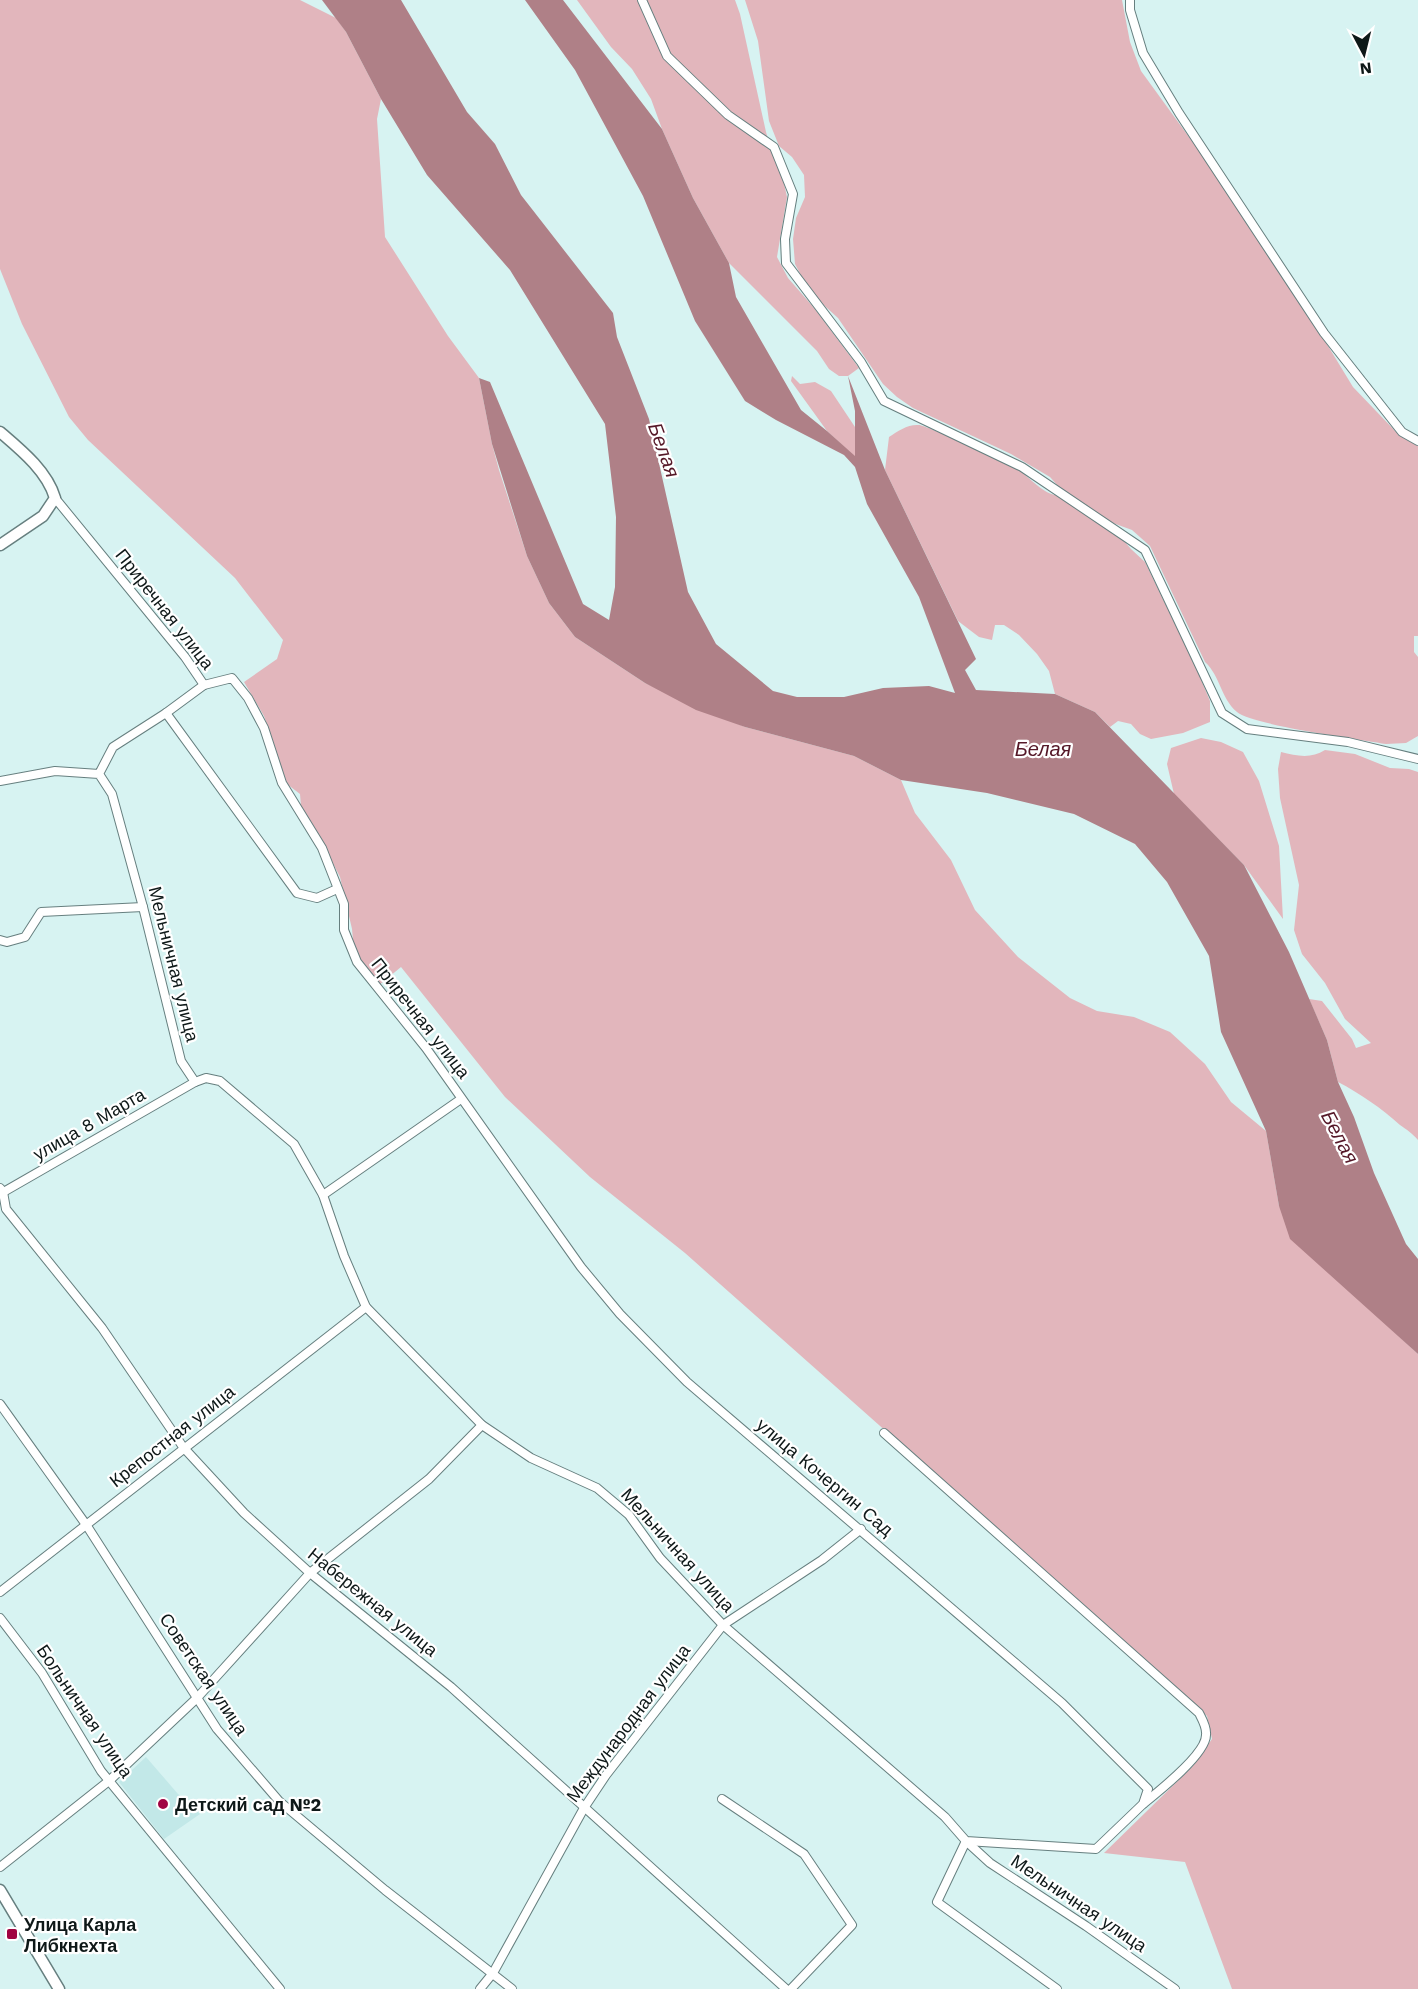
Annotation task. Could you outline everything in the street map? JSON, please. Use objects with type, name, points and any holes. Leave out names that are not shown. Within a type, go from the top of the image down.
[{"type":"street","points":[[642,0],[667,56],[728,115],[774,147],[793,194],[785,239],[786,263],[861,362],[884,401],[1022,467],[1145,550],[1222,713],[1246,729],[1348,742],[1418,759]]},
{"type":"street","points":[[1130,0],[1130,10],[1143,53],[1179,113],[1324,333],[1402,432],[1418,441]]},
{"type":"street","name":"Приречная улица","points":[[0,432],[51,484],[55,498],[185,657],[204,685],[232,678],[248,698],[264,728],[282,783],[322,848],[344,904],[344,930],[357,962],[426,1048],[461,1099]]},
{"type":"street","points":[[0,545],[43,516],[55,498]]},
{"type":"street","points":[[0,781],[55,771],[99,774],[113,747],[204,685]]},
{"type":"street","points":[[166,713],[297,893],[317,898],[337,889]]},
{"type":"street","name":"Мельничная улица","points":[[99,774],[112,794],[181,1061],[195,1082],[206,1078],[220,1081],[294,1143],[323,1195],[344,1256],[366,1307],[482,1425],[531,1458],[597,1488],[628,1515],[660,1558],[723,1625],[945,1817],[990,1863],[1086,1926],[1175,1989]]},
{"type":"street","points":[[0,940],[7,942],[25,938],[40,912],[143,907]]},
{"type":"street","name":"улица 8 Марта","points":[[1,1191],[195,1082]]},
{"type":"street","points":[[323,1195],[461,1099]]},
{"type":"street","name":"улица Кочергин Сад","points":[[461,1099],[581,1267],[620,1314],[687,1382],[1062,1703],[1148,1789],[1143,1804]]},
{"type":"street","name":"Набережная улица","points":[[1,1191],[6,1209],[102,1328],[183,1447],[243,1513],[310,1573],[451,1687],[786,1989]]},
{"type":"street","name":"Крепостная улица","points":[[0,1592],[87,1526],[183,1447],[366,1307]]},
{"type":"street","name":"Советская улица","points":[[0,1404],[87,1526],[217,1729],[279,1801],[385,1890],[512,1989]]},
{"type":"street","points":[[0,1867],[110,1780],[197,1698],[310,1573],[429,1479],[482,1425]]},
{"type":"street","points":[[884,1433],[1199,1713],[1207,1736],[1203,1746],[1177,1776],[1143,1804]]},
{"type":"street","name":"Международная улица","points":[[480,1989],[493,1973],[584,1808],[606,1775],[723,1625],[822,1560],[861,1529]]},
{"type":"street","name":"Больничная улица","points":[[0,1618],[42,1673],[101,1771],[280,1989]]},
{"type":"street","points":[[722,1799],[804,1854],[852,1925],[791,1989]]},
{"type":"street","name":"Мельничная улица","points":[[966,1841],[1096,1849],[1143,1804]]},
{"type":"street","points":[[966,1841],[937,1902],[1057,1989]]},
{"type":"street","points":[[0,1890],[58,1989]]},
{"type":"shaded area","points":[[0,0],[300,0],[336,18],[346,32],[381,99],[377,119],[385,237],[448,336],[479,378],[499,470],[527,556],[549,603],[575,637],[645,683],[745,727],[854,756],[901,780],[915,813],[951,860],[975,910],[1018,957],[1070,998],[1097,1011],[1134,1017],[1170,1032],[1205,1064],[1231,1102],[1266,1131],[1279,1206],[1363,1303],[1418,1354],[1418,1989],[1232,1989],[1185,1862],[1104,1853],[1192,1767],[1212,1739],[1207,1716],[685,1253],[590,1177],[505,1097],[401,967],[378,986],[354,950],[352,929],[340,877],[301,806],[300,794],[287,784],[264,716],[244,682],[277,659],[283,640],[235,578],[88,440],[69,417],[22,324],[0,269]]},
{"type":"shaded area","points":[[577,0],[735,0],[766,132],[773,156],[782,174],[787,197],[777,257],[788,278],[815,309],[859,368],[848,376],[839,376],[829,369],[817,351],[729,263],[693,198],[651,99],[632,69],[611,47]]},
{"type":"shaded area","points":[[745,0],[1122,0],[1130,42],[1141,71],[1221,181],[1297,295],[1353,387],[1400,436],[1418,446],[1418,636],[1414,636],[1414,652],[1418,657],[1418,736],[1406,743],[1386,744],[1283,727],[1246,717],[1237,712],[1227,700],[1205,662],[1150,546],[1132,530],[1091,515],[1118,534],[1145,562],[1210,701],[1210,722],[1183,733],[1151,739],[1140,734],[1131,724],[1118,721],[1110,727],[1095,712],[1055,694],[1049,671],[1019,635],[1004,625],[995,625],[992,640],[979,637],[958,621],[885,470],[889,437],[903,428],[919,425],[1014,467],[1047,492],[1067,496],[1050,477],[1011,454],[913,408],[897,397],[883,384],[838,318],[817,299],[805,283],[795,264],[793,239],[796,218],[805,197],[804,175],[792,157],[779,146],[769,121],[758,41]]},
{"type":"shaded area","points":[[792,376],[800,384],[815,382],[831,391],[855,427],[855,457],[827,431],[791,381]]},
{"type":"shaded area","points":[[1201,738],[1221,742],[1243,752],[1259,781],[1279,846],[1283,919],[1244,865],[1174,794],[1167,764],[1171,748]]},
{"type":"shaded area","points":[[1325,750],[1355,754],[1390,768],[1418,772],[1418,1140],[1378,1107],[1338,1082],[1327,1040],[1309,999],[1322,1001],[1352,1039],[1356,1048],[1371,1043],[1345,1019],[1325,983],[1302,954],[1294,930],[1299,885],[1280,798],[1278,769],[1281,752],[1309,756]]},
{"type":"shaded area","name":"Детский сад №2","points":[[146,1757],[178,1794],[200,1814],[164,1839],[119,1782]]},
{"type":"water","name":"Белая","points":[[322,0],[401,0],[467,112],[495,144],[521,195],[613,313],[617,337],[649,419],[688,592],[716,644],[773,691],[797,697],[844,697],[883,688],[929,686],[955,693],[919,597],[867,504],[855,467],[844,455],[776,420],[745,401],[695,321],[643,196],[575,70],[525,0],[563,0],[662,129],[693,198],[729,263],[736,297],[801,410],[855,456],[855,411],[848,376],[885,470],[976,659],[965,670],[976,690],[1055,694],[1095,712],[1244,865],[1289,952],[1327,1040],[1338,1082],[1354,1117],[1374,1173],[1406,1244],[1418,1259],[1418,1354],[1290,1239],[1279,1206],[1266,1131],[1221,1032],[1209,956],[1167,882],[1135,844],[1074,814],[987,793],[901,780],[854,756],[745,727],[696,710],[645,683],[575,637],[549,603],[527,556],[492,444],[479,378],[490,382],[583,604],[609,620],[615,587],[616,517],[605,424],[510,270],[427,175],[381,99],[346,32]]},
{"type":"place","name":"Детский сад №2","points":[[163,1804]]},
{"type":"place","name":"Улица Карла Либкнехта","points":[[12,1934]]}]
